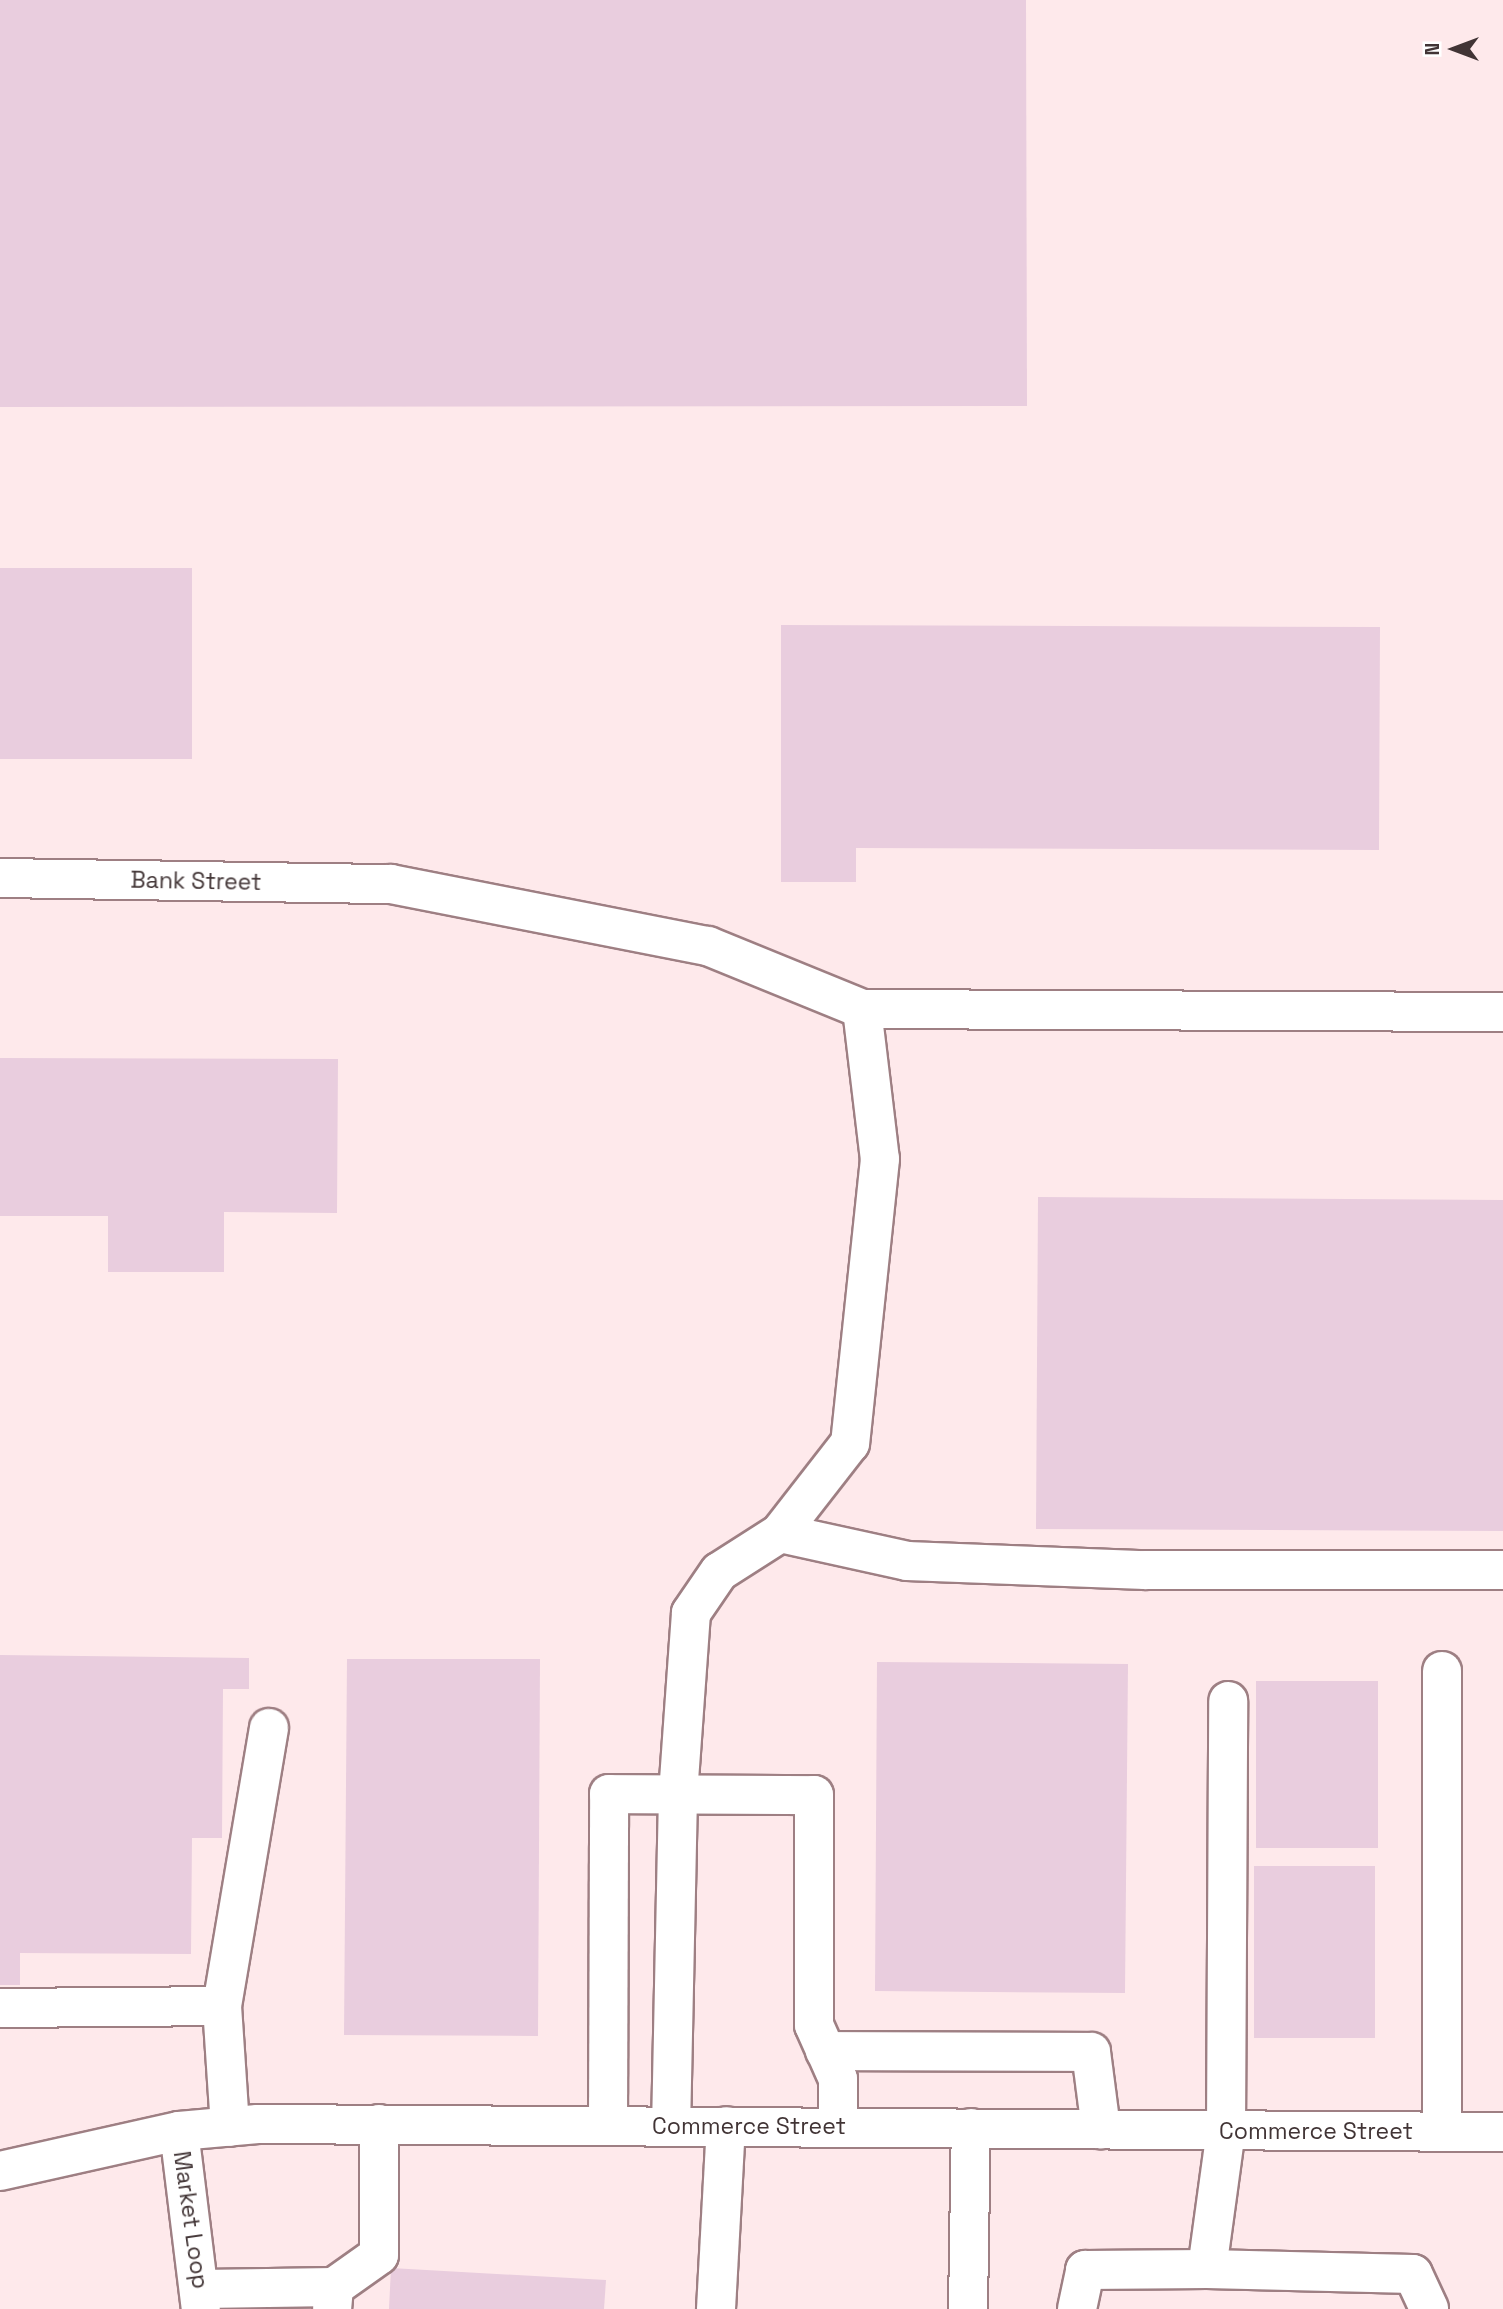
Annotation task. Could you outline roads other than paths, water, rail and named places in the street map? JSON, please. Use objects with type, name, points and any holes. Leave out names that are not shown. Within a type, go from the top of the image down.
[{"type":"street","name":"Bank Street","points":[[0,878],[391,884],[708,946],[862,1009]]},
{"type":"street","points":[[671,2125],[678,1795],[691,1614],[719,1572],[780,1533],[850,1443],[880,1158],[862,1009],[1503,1012]]},
{"type":"street","points":[[780,1533],[907,1561],[1145,1570],[1503,1570]]},
{"type":"street","points":[[1442,1671],[1442,2132]]},
{"type":"street","points":[[1207,2269],[1226,2130],[1228,1701]]},
{"type":"street","points":[[230,2127],[222,2006],[269,1728]]},
{"type":"street","points":[[608,2124],[609,1794],[814,1795],[814,2025],[838,2079],[838,2126]]},
{"type":"street","points":[[0,2008],[222,2006]]},
{"type":"street","points":[[825,2051],[1091,2052],[1101,2129]]},
{"type":"street","points":[[202,2299],[333,2298],[379,2255],[379,2124]]},
{"type":"street","name":"Commerce Street","points":[[0,2171],[179,2131],[230,2127],[608,2124],[1503,2132]]},
{"type":"street","points":[[716,2309],[726,2126]]},
{"type":"street","points":[[968,2309],[971,2128]]},
{"type":"street","name":"Market Loop","points":[[179,2131],[202,2299]]},
{"type":"street","points":[[1077,2309],[1085,2270],[1207,2269],[1413,2274],[1429,2309]]}]
